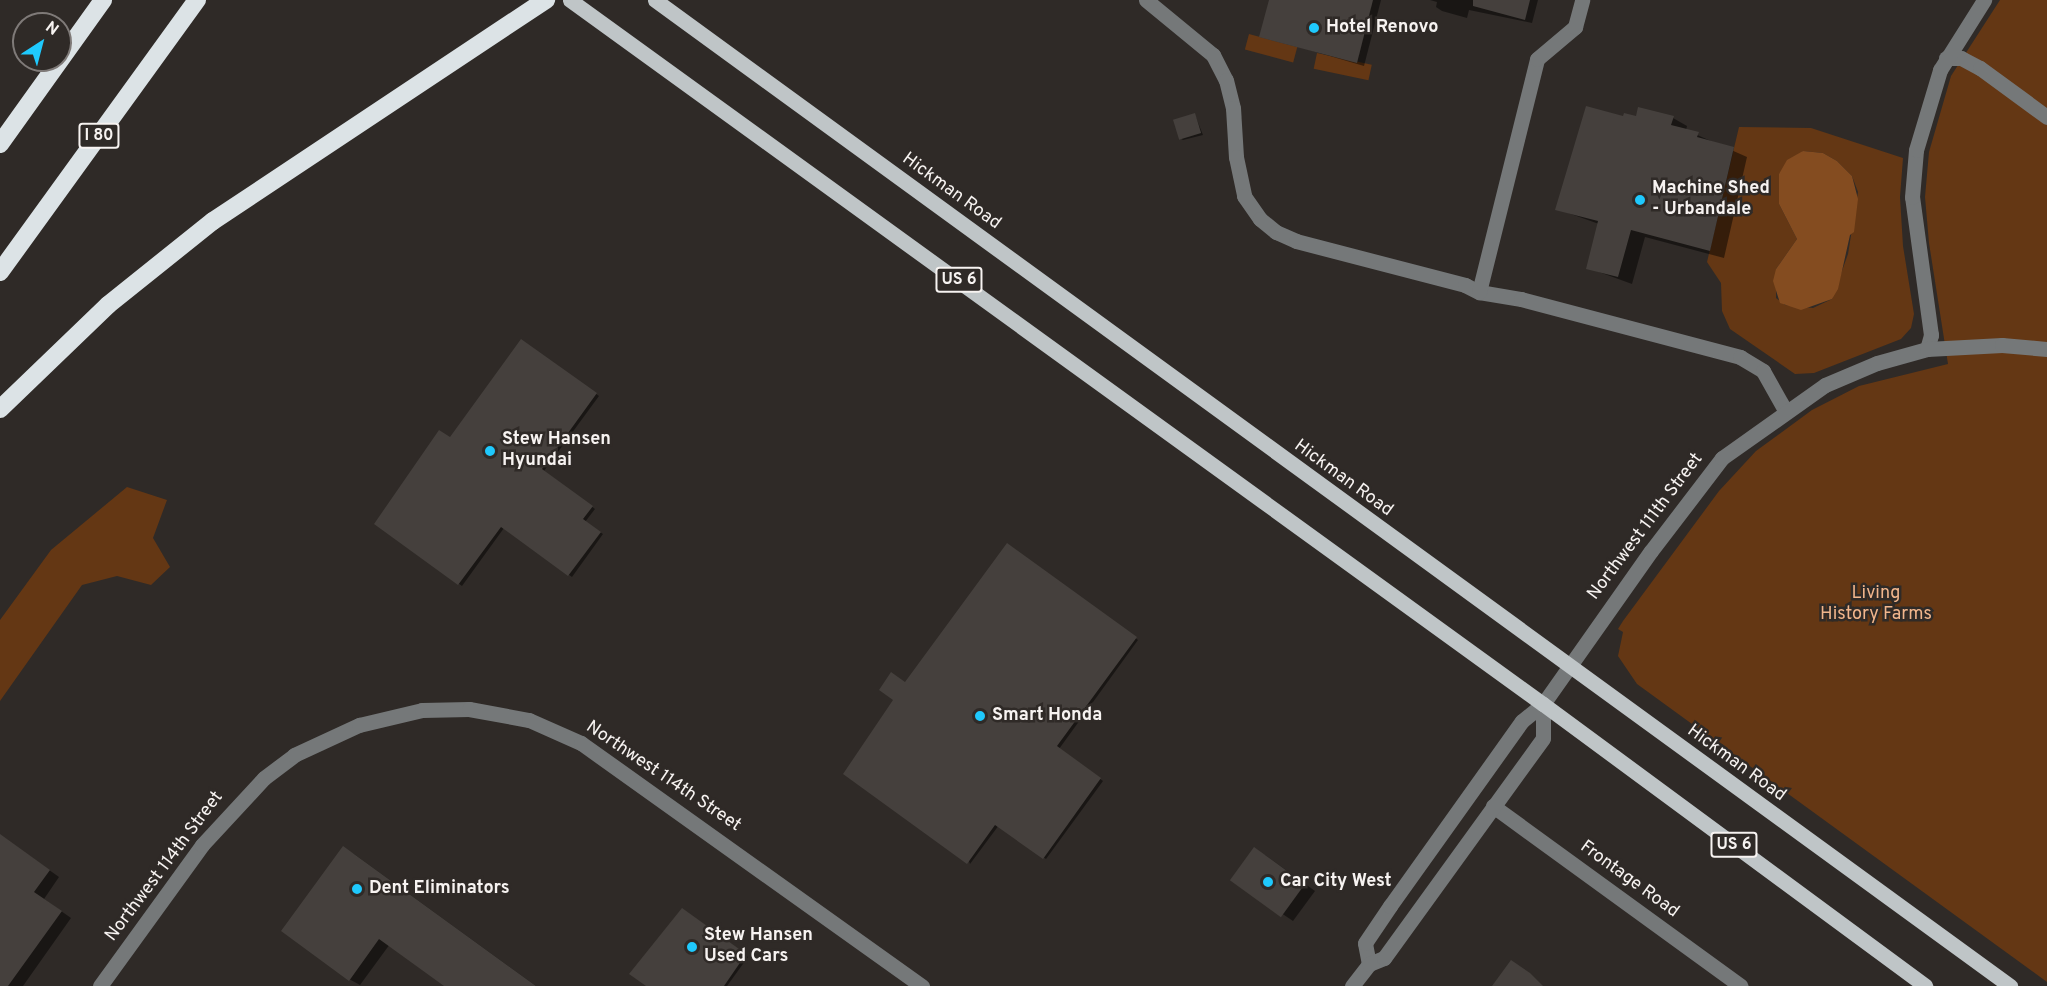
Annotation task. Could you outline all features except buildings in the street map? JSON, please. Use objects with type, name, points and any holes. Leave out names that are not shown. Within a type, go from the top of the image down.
[{"type":"highway","points":[[0,144],[103,0]]},
{"type":"highway","name":"I 80","points":[[0,272],[197,0]]},
{"type":"highway","points":[[0,409],[108,305],[213,220],[546,0]]},
{"type":"main road","name":"US 6","points":[[570,0],[1543,704],[1925,986]]},
{"type":"main road","name":"Hickman Road","points":[[655,0],[1568,667],[2010,986]]},
{"type":"street","points":[[1146,0],[1205,46],[1218,65],[1233,108],[1241,186],[1250,208],[1268,226],[1296,241],[1465,285],[1479,292],[1521,299],[1753,361],[1785,410]]},
{"type":"street","points":[[1479,292],[1537,59],[1575,27],[1582,0]]},
{"type":"street","points":[[1927,349],[1931,335],[1912,197],[1916,150],[1928,104],[1946,58],[1984,0]]},
{"type":"street","points":[[1946,58],[1960,58],[1980,68],[2047,117]]},
{"type":"street","name":"Northwest 111th Street","points":[[1369,964],[1365,943],[1522,722],[1543,704],[1703,480],[1747,436],[1785,410],[1851,373],[1927,349],[2002,345],[2047,350]]},
{"type":"street","points":[[1352,986],[1369,964],[1384,958],[1543,738],[1543,704]]},
{"type":"street","name":"Northwest 114th Street","points":[[100,986],[202,845],[264,777],[294,755],[359,725],[422,710],[469,709],[529,720],[590,748],[922,986]]},
{"type":"street","name":"Frontage Road","points":[[1493,806],[1741,986]]},
{"type":"green space","name":"Living History Farms","points":[[2000,0],[2047,0],[2047,982],[1637,684],[1618,656],[1623,632],[1618,629],[1623,621],[1719,491],[1756,451],[1812,410],[1859,386],[1948,364],[1929,243],[1925,197],[1929,152],[1951,76]]},
{"type":"green space","points":[[1249,34],[1297,47],[1293,62],[1245,49]]},
{"type":"green space","points":[[1317,53],[1372,65],[1368,80],[1314,69]]},
{"type":"green space","points":[[1739,127],[1811,128],[1903,158],[1900,197],[1903,246],[1914,314],[1911,328],[1901,339],[1814,373],[1795,374],[1730,329],[1722,311],[1721,283],[1707,262]],"holes":[[[1803,151],[1823,153],[1837,161],[1852,176],[1858,192],[1848,254],[1832,299],[1813,308],[1785,305],[1776,298],[1776,269],[1797,239],[1779,204],[1779,174]]]},
{"type":"green space","points":[[127,487],[167,500],[153,538],[170,567],[151,585],[117,576],[82,585],[0,701],[0,620],[51,550]]},
{"type":"shaded area","points":[[1803,151],[1823,153],[1837,161],[1852,176],[1858,199],[1854,232],[1850,235],[1838,289],[1832,299],[1801,310],[1780,303],[1773,281],[1776,269],[1797,239],[1779,204],[1779,174],[1787,160]]},
{"type":"place","name":"Hotel Renovo","points":[[1314,28]]},
{"type":"place","name":"Machine Shed - Urbandale","points":[[1640,200]]},
{"type":"place","name":"Stew Hansen Hyundai","points":[[490,451]]},
{"type":"place","name":"Smart Honda","points":[[980,716]]},
{"type":"place","name":"Car City West","points":[[1268,882]]},
{"type":"place","name":"Dent Eliminators","points":[[357,889]]},
{"type":"place","name":"Stew Hansen Used Cars","points":[[692,947]]}]
